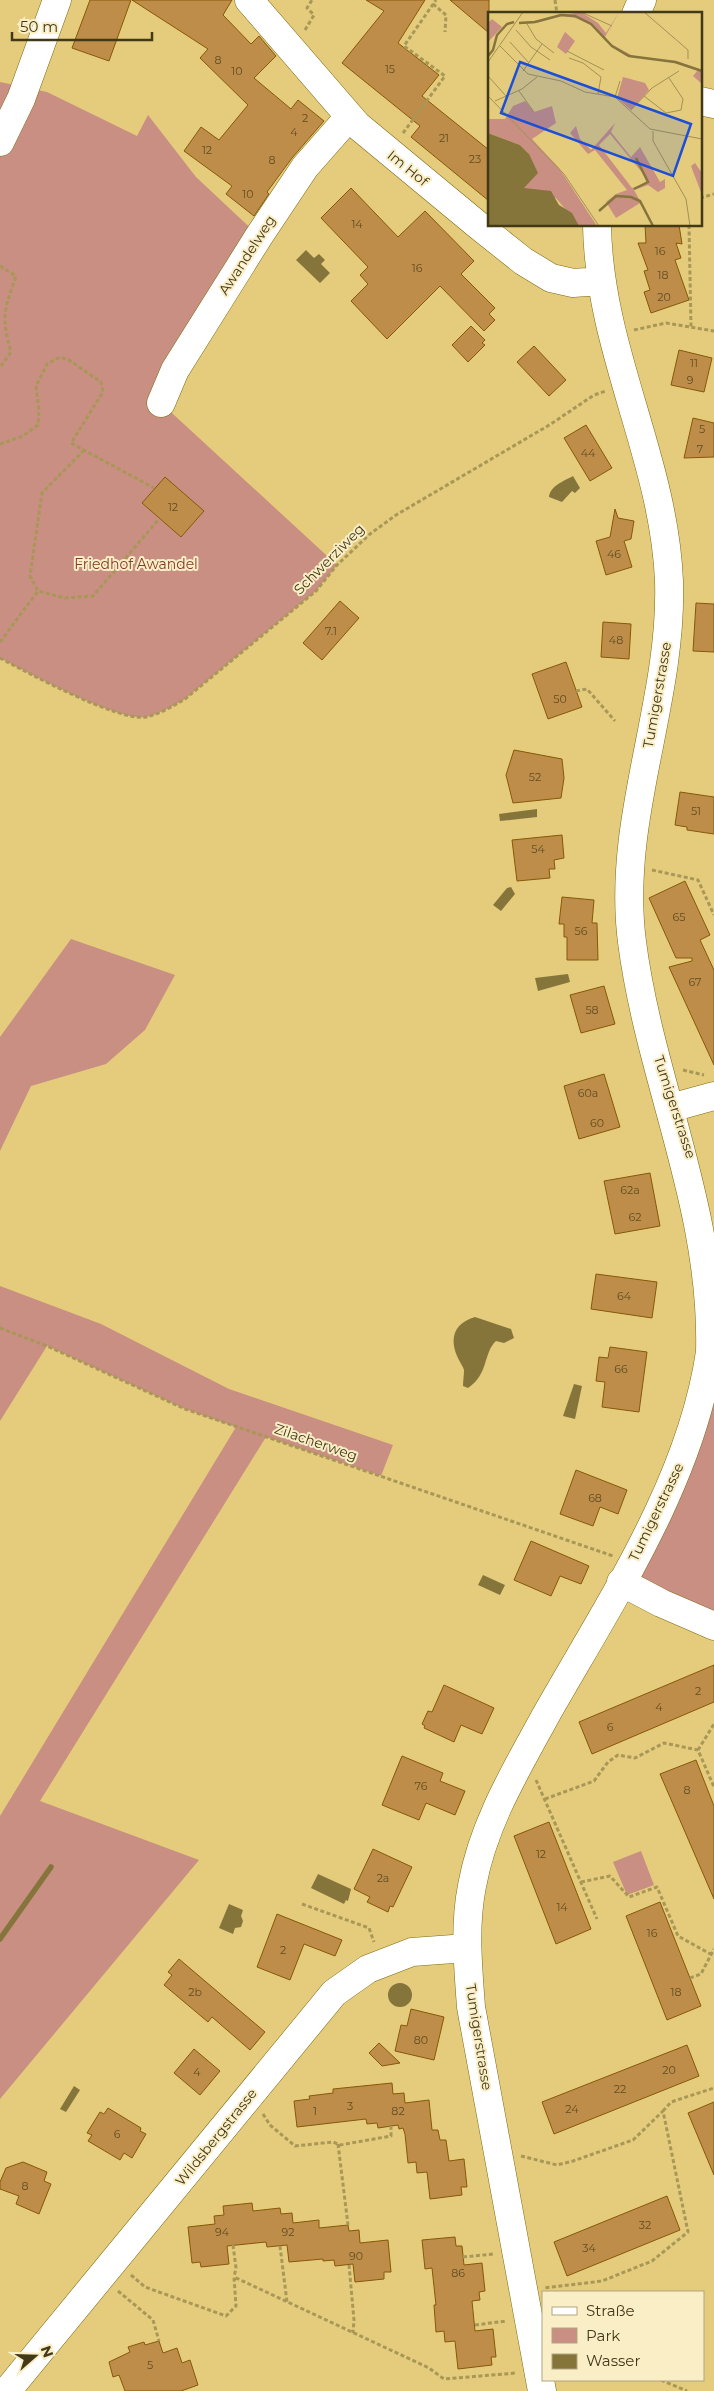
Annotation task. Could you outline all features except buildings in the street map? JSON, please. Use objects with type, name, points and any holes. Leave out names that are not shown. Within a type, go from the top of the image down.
[{"type":"street","points":[[0,142],[21,99],[57,0]]},
{"type":"street","name":"Im Hof","points":[[249,0],[349,117],[388,153],[479,226],[523,261],[551,278],[572,284],[601,281]]},
{"type":"street","points":[[637,12],[642,0]]},
{"type":"street","name":"Awandelweg","points":[[160,404],[175,370],[259,236],[305,167],[349,117]]},
{"type":"street","name":"Tumigerstrasse","points":[[540,2381],[471,2007],[466,1948],[472,1883],[485,1834],[521,1760],[626,1573],[677,1474],[698,1411],[713,1325],[713,1275],[705,1217],[697,1178],[660,1066],[643,1002],[632,942],[629,901],[633,831],[667,634],[669,586],[666,538],[658,494],[611,336],[601,281],[597,226]]},
{"type":"street","points":[[674,1107],[710,1086]]},
{"type":"street","points":[[626,1573],[714,1626]]},
{"type":"street","name":"Wildsbergstrasse","points":[[7,2391],[334,1993],[368,1969],[412,1952],[466,1948]]},
{"type":"path","points":[[291,50],[314,15],[307,8],[312,0]]},
{"type":"path","points":[[388,153],[445,76],[404,46],[435,2],[446,16],[445,32]]},
{"type":"path","points":[[688,226],[691,326]]},
{"type":"path","points":[[0,266],[16,276],[4,310],[3,325],[11,352],[0,368]]},
{"type":"path","points":[[611,336],[666,323],[714,331]]},
{"type":"path","points":[[0,444],[23,436],[38,425],[40,410],[36,386],[47,364],[60,357],[69,360],[101,382],[103,392],[71,443],[154,488]]},
{"type":"path","name":"Schwerziweg","points":[[0,658],[41,680],[121,714],[145,717],[168,709],[185,699],[316,591],[337,565],[370,534],[396,515],[551,424],[594,395],[625,385]]},
{"type":"path","points":[[84,450],[42,492],[30,576],[38,591],[65,598],[93,596],[159,519]]},
{"type":"path","points":[[0,642],[38,591]]},
{"type":"path","points":[[576,690],[588,689],[615,721]]},
{"type":"path","points":[[630,865],[698,880],[714,915]]},
{"type":"path","points":[[660,1066],[710,1086]]},
{"type":"path","name":"Zilacherweg","points":[[0,1328],[47,1346],[184,1409],[611,1554],[626,1573]]},
{"type":"path","points":[[698,1750],[714,1724]]},
{"type":"path","points":[[545,1799],[594,1781],[608,1762],[618,1755],[635,1758],[664,1743],[698,1750]]},
{"type":"path","points":[[698,1750],[714,1787]]},
{"type":"path","points":[[521,1760],[528,1765],[545,1799],[597,1919]]},
{"type":"path","points":[[581,1882],[610,1876],[629,1897],[657,1887],[678,1936],[712,1955]]},
{"type":"path","points":[[302,1904],[369,1928],[383,1963]]},
{"type":"path","points":[[690,1978],[700,1974],[714,1949]]},
{"type":"path","points":[[515,2155],[557,2165],[573,2161],[633,2140],[671,2102],[714,2088]]},
{"type":"path","points":[[541,2288],[602,2281],[652,2261],[688,2232],[662,2111]]},
{"type":"path","points":[[266,2117],[270,2125],[295,2146],[333,2142],[338,2144],[391,2136],[391,2126]]},
{"type":"path","points":[[338,2144],[348,2225]]},
{"type":"path","points":[[107,2268],[145,2287],[226,2316],[236,2306],[234,2277],[236,2268],[233,2245]]},
{"type":"path","points":[[280,2246],[287,2303]]},
{"type":"path","points":[[463,2257],[517,2251]]},
{"type":"path","points":[[348,2265],[354,2320],[353,2333]]},
{"type":"path","points":[[107,2268],[153,2320],[159,2341]]},
{"type":"path","points":[[234,2277],[429,2368],[444,2379],[540,2381]]},
{"type":"path","points":[[475,2325],[529,2318]]},
{"type":"path","points":[[663,2381],[687,2391]]},
{"type":"green space","name":"Friedhof Awandel","points":[[0,82],[47,92],[137,136],[148,115],[196,177],[259,236],[161,403],[337,565],[316,591],[185,699],[151,716],[133,717],[95,704],[51,685],[0,658]]},
{"type":"green space","points":[[71,939],[175,975],[145,1030],[106,1064],[31,1086],[0,1151],[0,1037]]},
{"type":"green space","points":[[0,1286],[101,1324],[229,1389],[393,1445],[381,1476],[266,1437],[40,1801],[199,1860],[0,2099],[0,1816],[236,1427],[185,1409],[47,1346],[0,1421]]},
{"type":"green space","points":[[714,1350],[714,1626],[621,1582]]},
{"type":"green space","points":[[641,1851],[654,1885],[627,1895],[613,1862]]},
{"type":"water","points":[[306,250],[314,258],[319,254],[325,260],[321,264],[330,273],[320,283],[296,260]]},
{"type":"water","points":[[573,476],[580,488],[575,493],[572,491],[562,502],[549,497],[555,487]]},
{"type":"water","points":[[537,809],[537,817],[500,821],[499,814]]},
{"type":"water","points":[[511,887],[515,894],[501,911],[493,905],[507,888]]},
{"type":"water","points":[[568,974],[570,982],[538,991],[535,978]]},
{"type":"water","points":[[475,1317],[511,1329],[514,1338],[504,1343],[496,1341],[489,1351],[483,1370],[475,1382],[468,1388],[463,1386],[464,1370],[455,1349],[454,1337],[458,1327]]},
{"type":"water","points":[[574,1384],[582,1386],[575,1419],[563,1416]]},
{"type":"water","points":[[483,1575],[505,1585],[500,1595],[478,1585]]},
{"type":"water","points":[[318,1874],[351,1889],[348,1901],[346,1900],[344,1904],[311,1888]]},
{"type":"water","points":[[229,1904],[243,1910],[241,1927],[235,1928],[233,1934],[219,1928]]},
{"type":"water","points":[[400,1983],[405,1984],[411,1990],[411,2000],[405,2006],[400,2007],[395,2006],[389,2000],[388,1995],[389,1990],[395,1984]]},
{"type":"water","points":[[74,2086],[80,2090],[66,2112],[60,2109]]},
{"type":"waterway","points":[[0,1939],[51,1867]]}]
